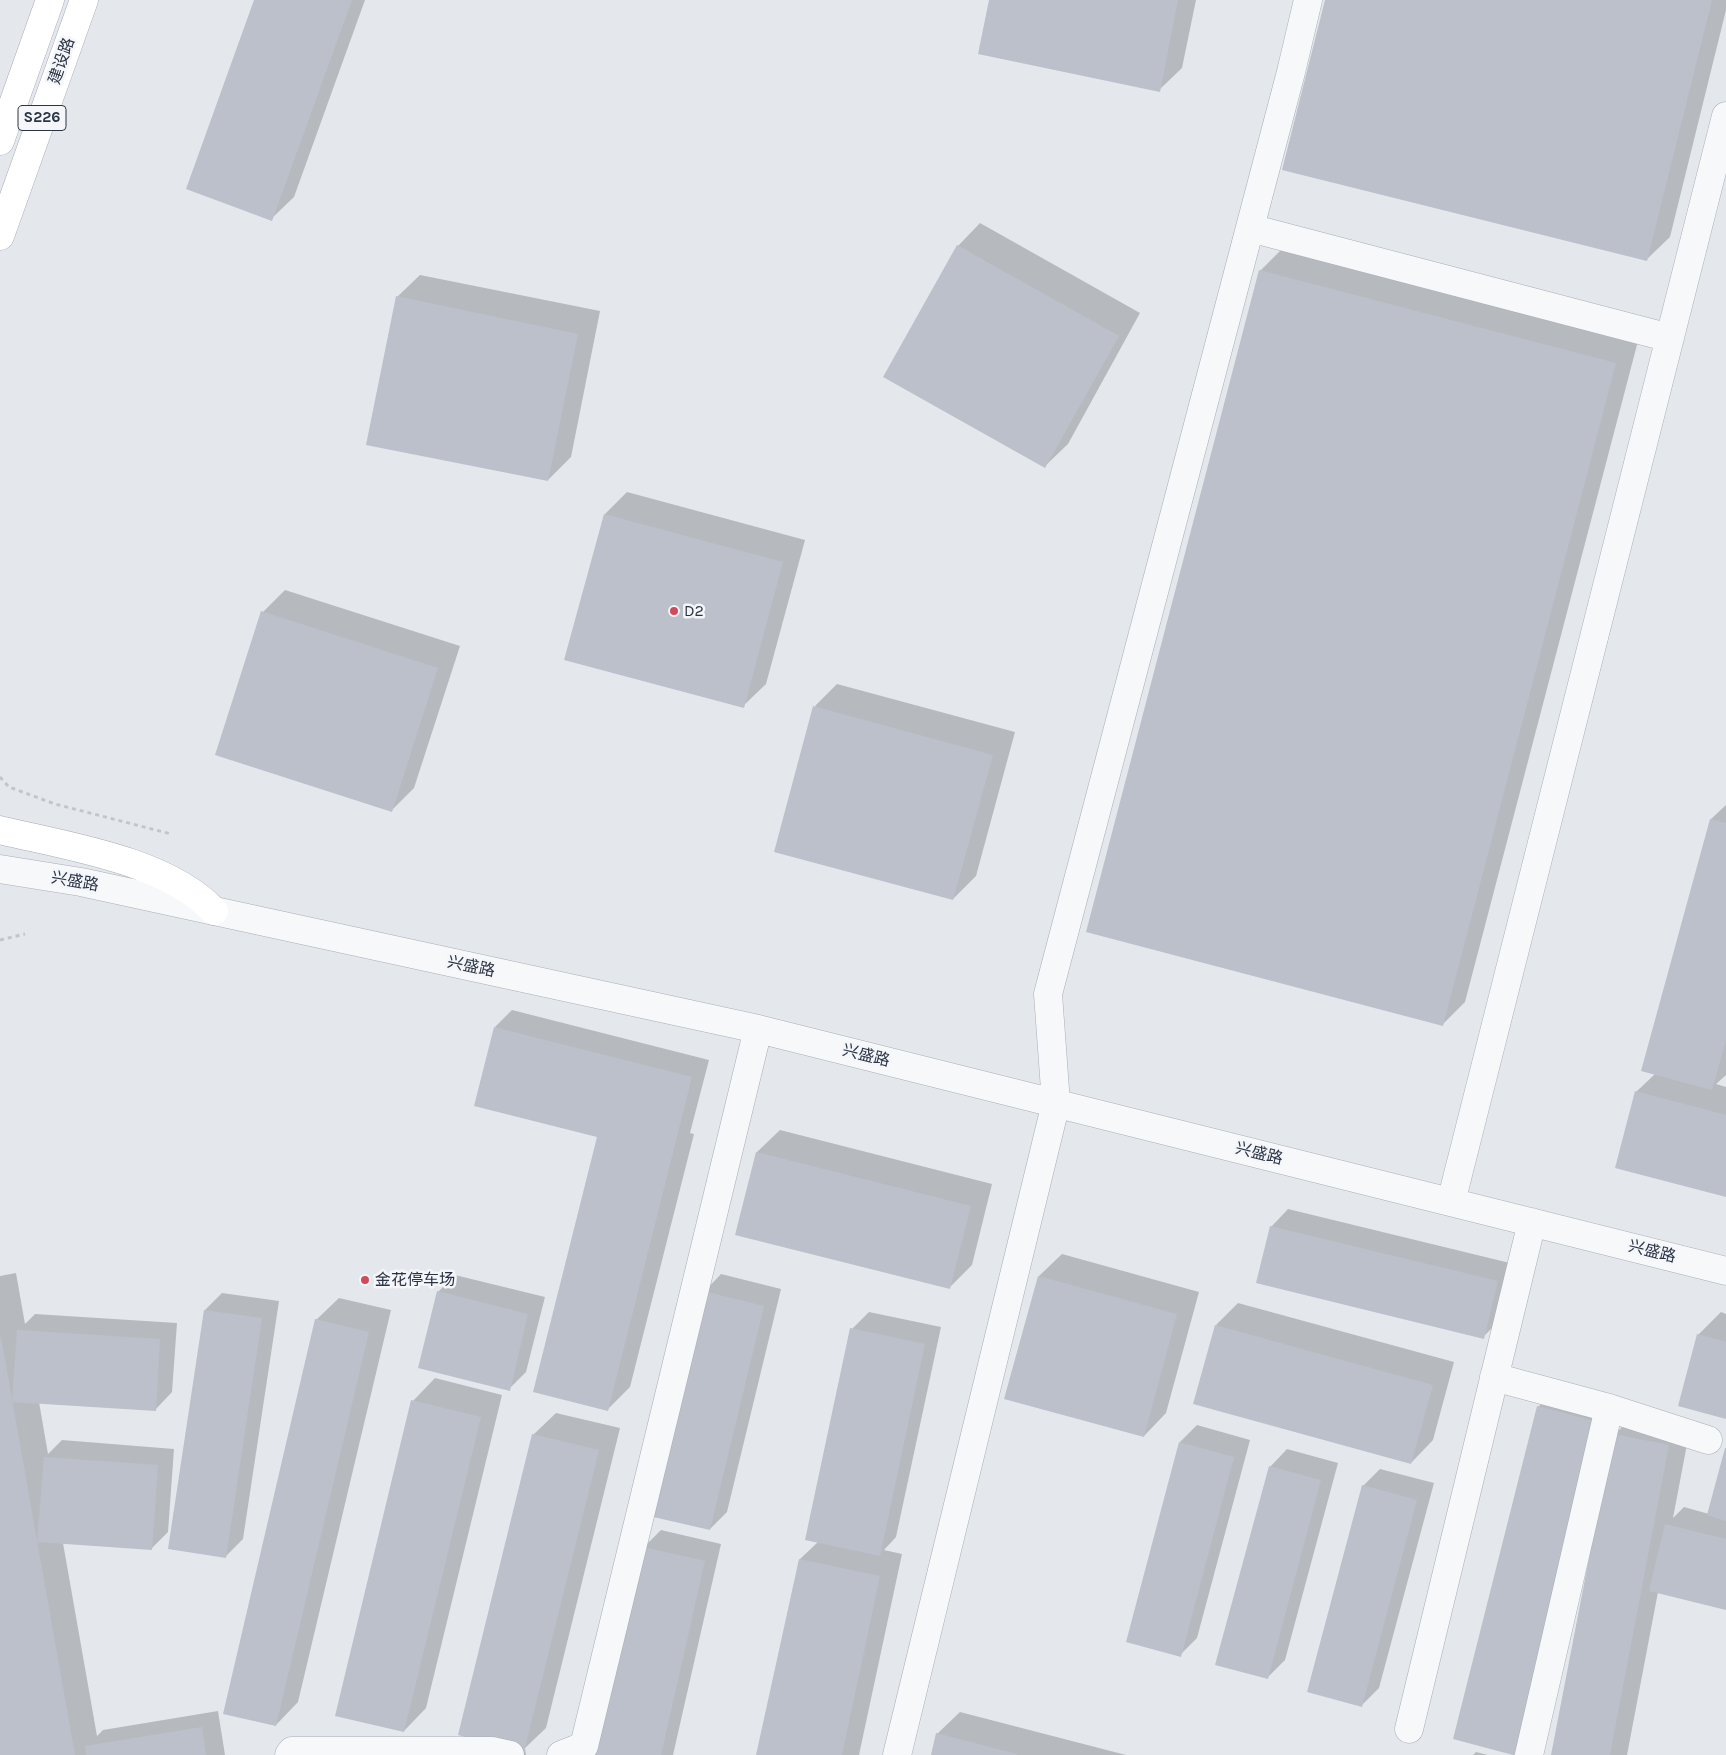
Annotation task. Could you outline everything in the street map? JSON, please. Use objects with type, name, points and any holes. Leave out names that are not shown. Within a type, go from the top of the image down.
[{"type":"main road","name":"建设路","points":[[0,141],[50,0]]},
{"type":"main road","name":"建设路","points":[[0,236],[84,0]]},
{"type":"main road","points":[[0,830],[101,854],[150,870],[187,888],[204,900],[214,911]]},
{"type":"street","points":[[897,1755],[1056,1103],[1048,994],[1250,228],[1308,0]]},
{"type":"street","points":[[1451,1202],[1726,116]]},
{"type":"street","points":[[1250,228],[1670,338]]},
{"type":"street","name":"兴盛路","points":[[0,869],[81,882],[758,1029],[1726,1271]]},
{"type":"street","points":[[561,1755],[584,1746],[758,1029]]},
{"type":"street","points":[[1408,1729],[1532,1222]]},
{"type":"street","points":[[1494,1377],[1609,1408],[1708,1440]]},
{"type":"street","points":[[1529,1755],[1609,1408]]},
{"type":"street","points":[[289,1755],[292,1751],[492,1751],[510,1755]]},
{"type":"path","points":[[0,776],[9,788],[55,804],[170,834]]},
{"type":"path","points":[[0,940],[25,934]]},
{"type":"building","points":[[254,0],[352,0],[272,221],[186,189]]},
{"type":"building","points":[[989,0],[1178,0],[1160,92],[978,54]]},
{"type":"building","points":[[1325,0],[1712,0],[1647,261],[1282,170]]},
{"type":"building","points":[[957,245],[1119,336],[1045,468],[883,377]]},
{"type":"building","points":[[1259,270],[1616,363],[1443,1026],[1086,932]]},
{"type":"building","points":[[396,296],[578,334],[548,481],[366,445]]},
{"type":"building","name":"D2","points":[[604,514],[783,562],[744,708],[564,660]]},
{"type":"building","points":[[261,611],[438,668],[392,812],[215,755]]},
{"type":"building","points":[[813,706],[993,755],[953,900],[774,852]]},
{"type":"building","points":[[1710,819],[1726,823],[1726,1040],[1712,1090],[1641,1071]]},
{"type":"building","points":[[494,1027],[692,1077],[608,1411],[533,1392],[597,1137],[474,1106]]},
{"type":"building","points":[[1635,1091],[1726,1115],[1726,1197],[1615,1168]]},
{"type":"building","points":[[756,1152],[971,1206],[950,1289],[735,1235]]},
{"type":"building","points":[[1270,1226],[1498,1281],[1484,1339],[1256,1283]]},
{"type":"building","points":[[1038,1276],[1177,1314],[1144,1437],[1004,1399]]},
{"type":"building","points":[[437,1291],[528,1314],[510,1391],[418,1368]]},
{"type":"building","points":[[703,1291],[764,1306],[710,1530],[649,1516]]},
{"type":"building","points":[[204,1310],[262,1318],[226,1558],[168,1549]]},
{"type":"building","points":[[315,1319],[369,1332],[276,1726],[223,1714]]},
{"type":"building","points":[[1215,1325],[1433,1385],[1411,1464],[1193,1404]]},
{"type":"building","points":[[850,1328],[925,1344],[880,1556],[805,1540]]},
{"type":"building","points":[[17,1330],[160,1339],[156,1411],[12,1402]]},
{"type":"building","points":[[1697,1334],[1726,1342],[1726,1419],[1678,1406]]},
{"type":"building","points":[[1,1337],[75,1755],[0,1755]]},
{"type":"building","points":[[411,1400],[481,1417],[404,1732],[335,1716]]},
{"type":"building","points":[[1537,1406],[1598,1422],[1513,1755],[1453,1739]]},
{"type":"building","points":[[532,1434],[599,1450],[524,1752],[458,1735]]},
{"type":"building","points":[[1613,1434],[1669,1445],[1610,1755],[1551,1755]]},
{"type":"building","points":[[1179,1442],[1234,1457],[1181,1657],[1126,1642]]},
{"type":"building","points":[[1726,1448],[1726,1521],[1707,1515]]},
{"type":"building","points":[[44,1457],[158,1465],[152,1550],[37,1542]]},
{"type":"building","points":[[1269,1466],[1321,1480],[1268,1679],[1215,1665]]},
{"type":"building","points":[[1362,1485],[1417,1500],[1362,1707],[1307,1692]]},
{"type":"building","points":[[1665,1524],[1726,1539],[1726,1610],[1649,1591]]},
{"type":"building","points":[[643,1547],[705,1561],[661,1755],[595,1755]]},
{"type":"building","points":[[799,1559],[880,1576],[842,1755],[756,1755]]},
{"type":"building","points":[[202,1727],[206,1755],[86,1755],[85,1746]]},
{"type":"building","points":[[936,1733],[1017,1754],[931,1755]]},
{"type":"place","name":"D2","points":[[674,611]]},
{"type":"place","name":"金花停车场","points":[[365,1280]]}]
